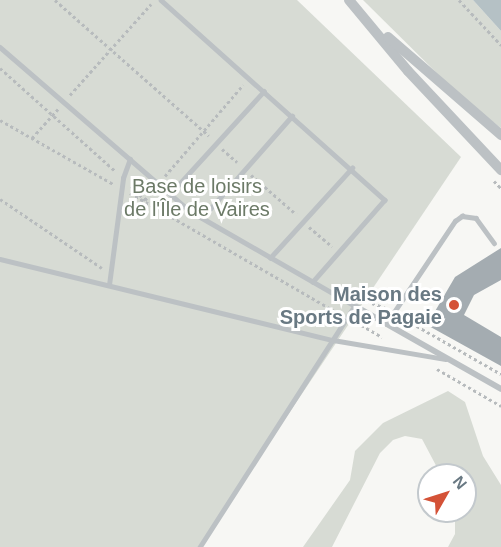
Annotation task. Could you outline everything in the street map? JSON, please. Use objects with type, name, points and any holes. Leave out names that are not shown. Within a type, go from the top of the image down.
[{"type":"street","points":[[349,0],[408,71],[501,170]]},
{"type":"street","points":[[360,12],[501,135]]},
{"type":"street","points":[[355,306],[501,389]]},
{"type":"lane","points":[[161,0],[352,168],[385,200],[313,282]]},
{"type":"lane","points":[[0,47],[170,194],[202,218],[355,306],[200,547]]},
{"type":"lane","points":[[170,194],[264,91]]},
{"type":"lane","points":[[202,218],[292,116]]},
{"type":"lane","points":[[109,285],[121,188],[130,159]]},
{"type":"lane","points":[[270,258],[352,168]]},
{"type":"lane","points":[[386,324],[455,221],[462,216],[476,218],[495,243]]},
{"type":"lane","points":[[0,259],[333,340],[448,359]]},
{"type":"path","points":[[55,0],[340,253]]},
{"type":"path","points":[[32,138],[154,0]]},
{"type":"path","points":[[459,0],[501,45]]},
{"type":"path","points":[[0,68],[145,200]]},
{"type":"path","points":[[145,200],[249,78]]},
{"type":"path","points":[[0,120],[145,200],[348,317]]},
{"type":"path","points":[[1,199],[110,274]]},
{"type":"path","points":[[364,311],[374,302],[501,374]]},
{"type":"green space","name":"Base de loisirs de l'Île de Vaires","points":[[0,0],[297,0],[461,157],[199,547],[0,547]]},
{"type":"green space","points":[[363,0],[473,0],[501,31],[501,128],[462,98]]},
{"type":"green space","points":[[448,391],[465,402],[483,456],[501,485],[501,547],[448,547],[455,534],[455,523],[477,523],[477,463],[435,463],[422,439],[405,436],[393,440],[380,453],[332,547],[303,547],[350,480],[355,451],[383,423]]},
{"type":"shaded area","points":[[473,0],[501,0],[501,31]]},
{"type":"building","name":"Maison des Sports de Pagaie","points":[[501,248],[501,280],[474,295],[464,315],[501,337],[501,366],[427,325],[455,277]]},
{"type":"place","name":"Maison des Sports de Pagaie","points":[[454,305]]}]
